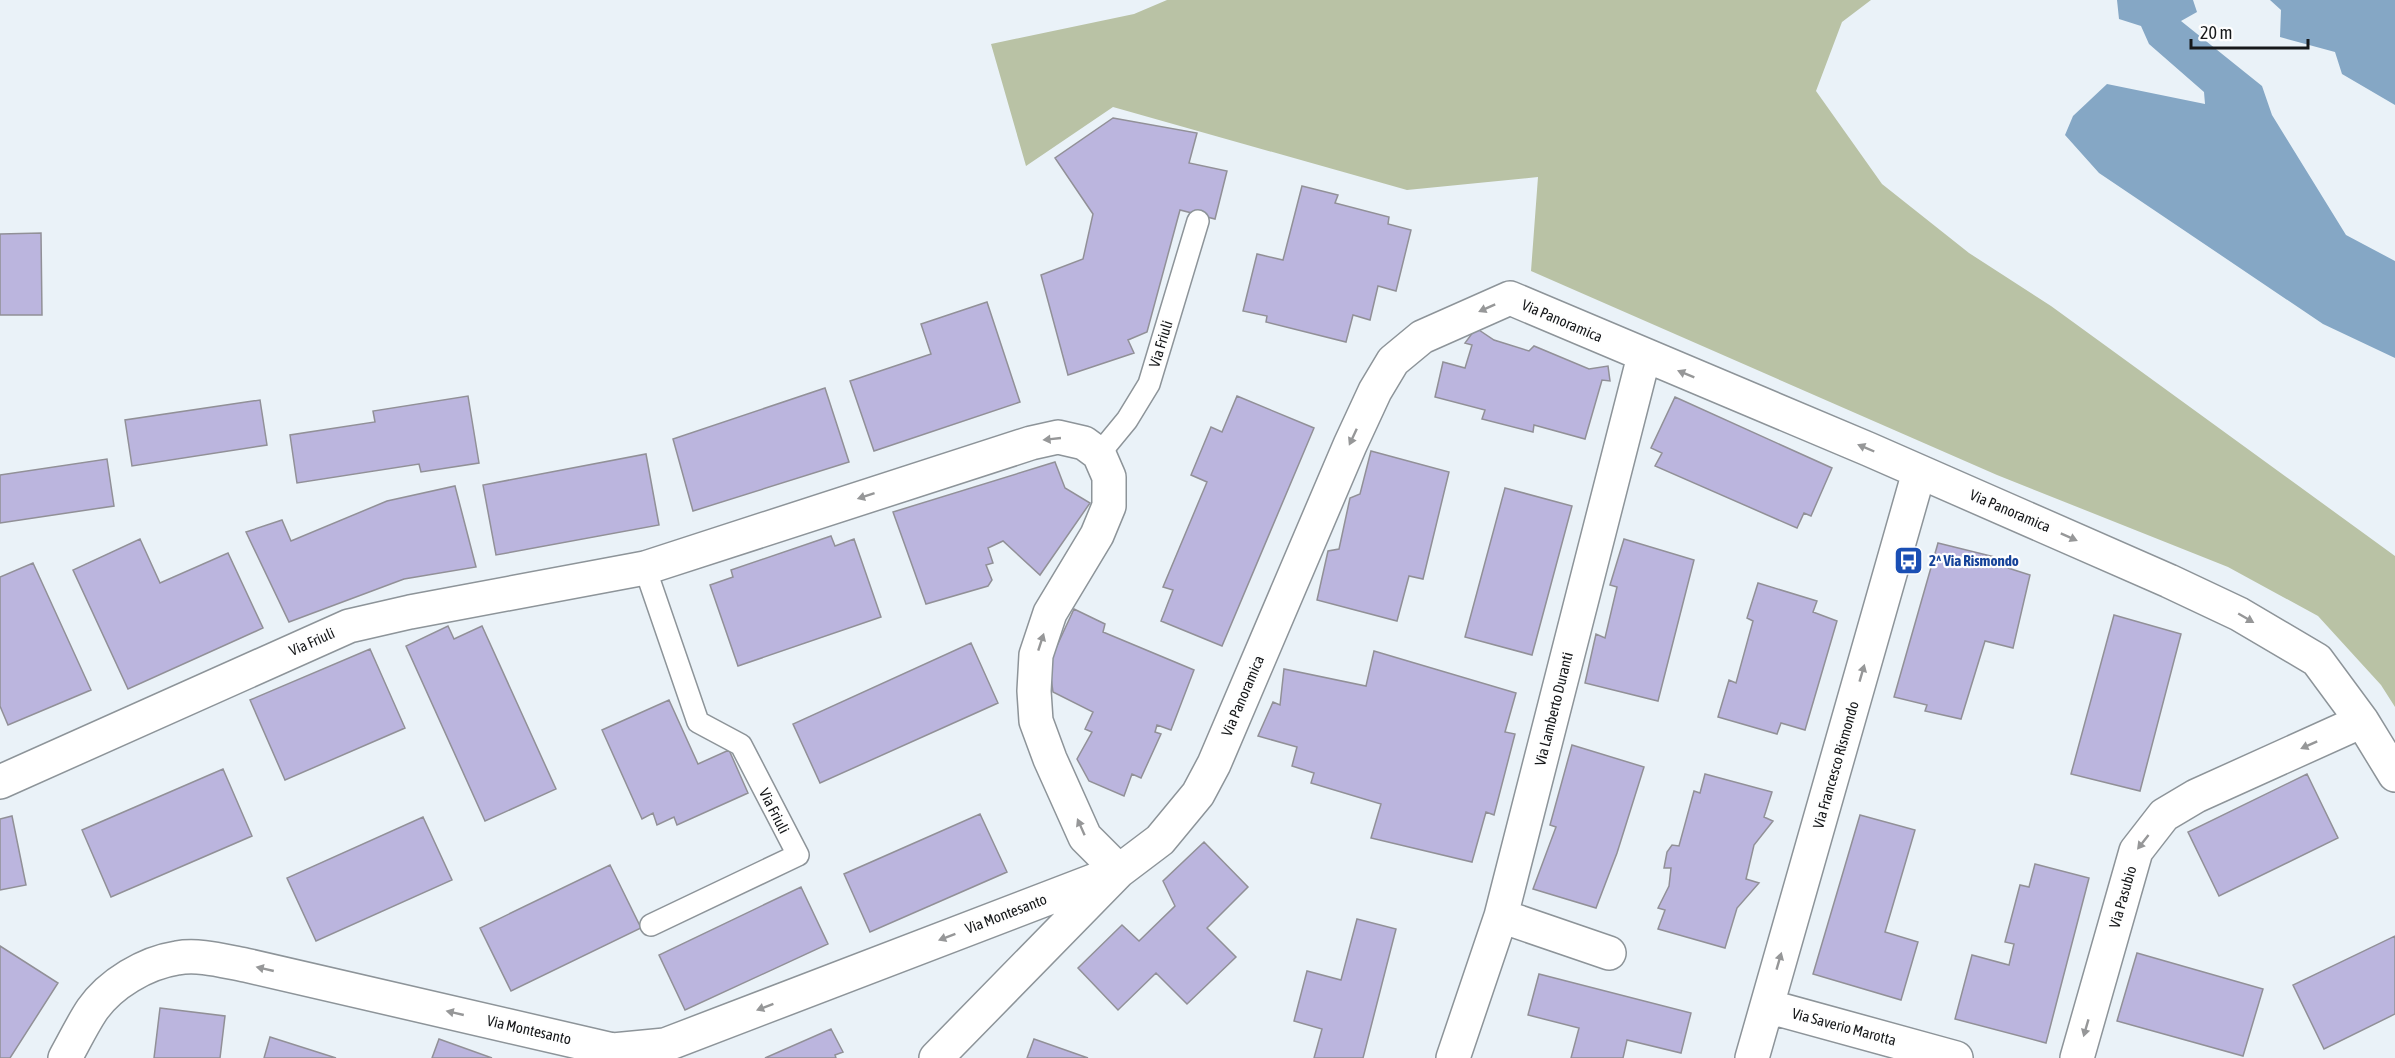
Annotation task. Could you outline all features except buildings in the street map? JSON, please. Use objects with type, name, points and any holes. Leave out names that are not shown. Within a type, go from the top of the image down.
[{"type":"street","name":"Via Panoramica","points":[[936,1058],[1119,871],[1160,840],[1198,795],[1214,764],[1350,445],[1375,391],[1393,361],[1422,337],[1510,298],[1919,472],[2239,614],[2317,660],[2362,721],[2395,775]]},
{"type":"street","name":"Via Lamberto Duranti","points":[[1453,1058],[1501,916],[1644,356]]},
{"type":"street","name":"Via Friuli","points":[[0,782],[349,626],[410,612],[645,568],[1031,443],[1058,437],[1083,443],[1099,454]]},
{"type":"street","points":[[1099,454],[1109,477],[1109,506],[1097,535],[1050,613],[1036,655],[1034,691],[1036,721],[1050,759],[1085,837],[1119,871]]},
{"type":"street","name":"Via Francesco Rismondo","points":[[1752,1058],[1919,472]]},
{"type":"street","name":"Via Pasubio","points":[[2077,1058],[2136,851],[2164,815],[2196,796],[2362,721]]},
{"type":"street","name":"Via Montesanto","points":[[65,1058],[92,1010],[110,989],[139,971],[176,958],[203,957],[245,964],[613,1050],[665,1045],[1119,871]]},
{"type":"street","points":[[1501,916],[1609,953]]},
{"type":"street","name":"Via Saverio Marotta","points":[[1767,1006],[1956,1058]]},
{"type":"lane","name":"Via Friuli","points":[[1099,454],[1127,420],[1149,384],[1198,221]]},
{"type":"lane","name":"Via Friuli","points":[[645,568],[698,722],[741,746],[798,855],[651,925]]},
{"type":"green space","points":[[1167,0],[1871,0],[1842,22],[1816,91],[1882,184],[1969,253],[2051,306],[2395,556],[2395,707],[2381,685],[2318,616],[2228,567],[1997,475],[1531,271],[1538,177],[1407,190],[1113,107],[1026,166],[991,44],[1134,14]]},
{"type":"water","points":[[2117,0],[2193,0],[2197,12],[2181,21],[2262,86],[2272,115],[2346,235],[2395,261],[2395,358],[2323,324],[2099,173],[2065,135],[2073,116],[2107,84],[2205,104],[2204,92],[2149,44],[2141,26],[2119,19]]},
{"type":"water","points":[[2270,0],[2395,0],[2395,105],[2342,74],[2335,52],[2280,37],[2281,10]]},
{"type":"place","name":"2^ Via Rismondo","points":[[1908,561]]}]
